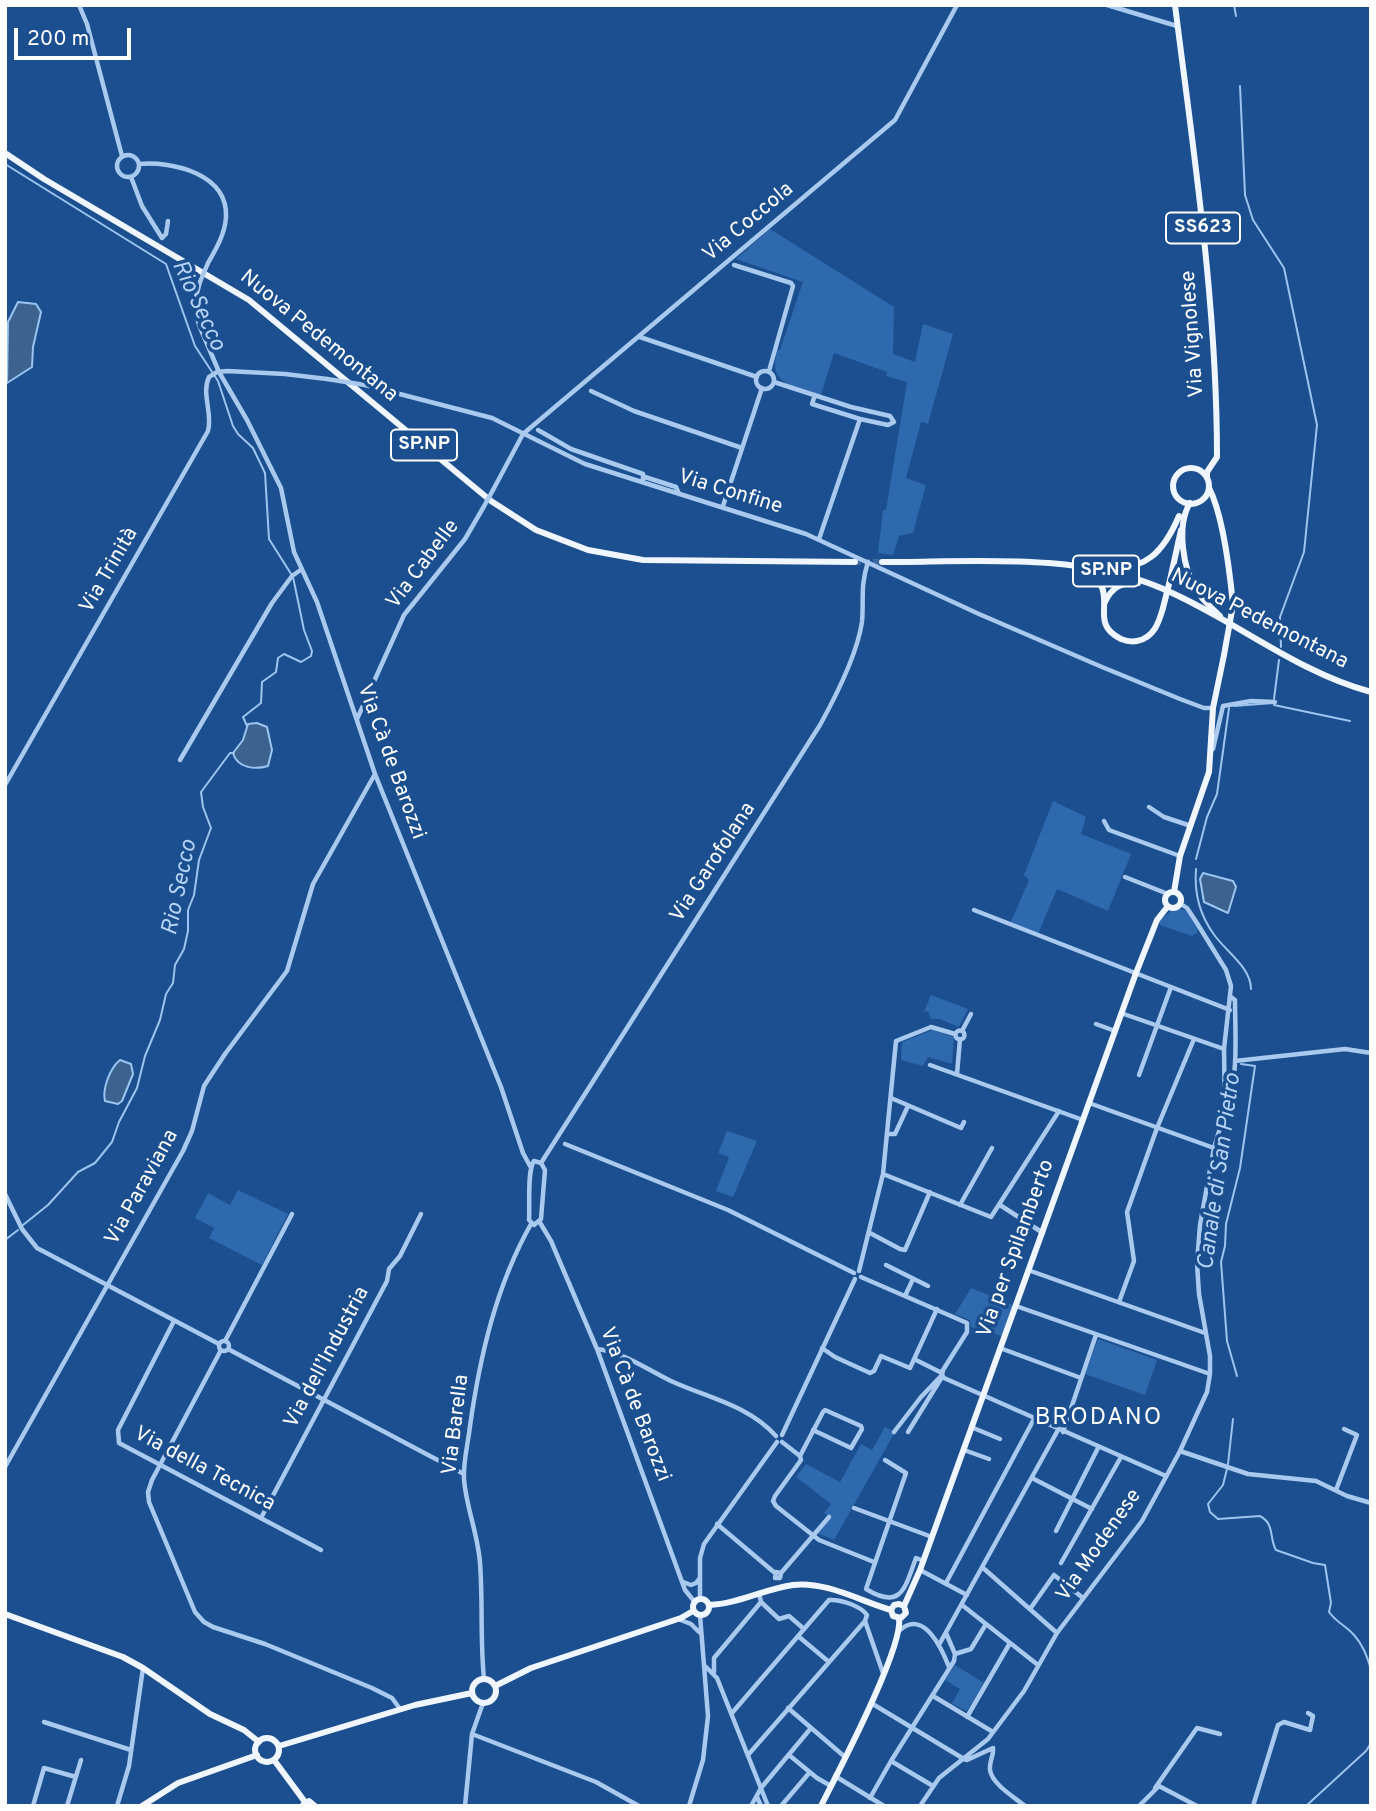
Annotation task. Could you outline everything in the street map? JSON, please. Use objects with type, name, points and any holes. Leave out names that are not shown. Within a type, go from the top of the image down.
[{"type":"main road","name":"Via Vignolese","points":[[1175,5],[1213,319],[1217,457],[1207,472],[1207,478]]},
{"type":"main road","name":"Nuova Pedemontana","points":[[5,153],[44,179],[249,300],[491,502],[536,530],[587,550],[657,561],[855,562]]},
{"type":"main road","points":[[1217,452],[1208,464],[1197,469],[1184,469],[1175,477],[1174,492],[1180,500],[1190,578],[1203,600],[1227,622]]},
{"type":"main road","points":[[1171,893],[1181,896],[1181,904],[1174,908],[1168,906],[1165,900],[1171,893],[1180,856],[1209,772],[1213,708],[1233,605],[1217,510],[1207,478],[1197,469]]},
{"type":"main road","points":[[1201,501],[1209,488]]},
{"type":"main road","points":[[1180,500],[1190,503],[1209,500],[1217,510]]},
{"type":"main road","points":[[1052,564],[1074,563],[1114,568],[1138,565],[1163,548],[1190,503]]},
{"type":"main road","points":[[989,562],[1084,571],[1100,583],[1107,626],[1117,637],[1125,641],[1136,641],[1152,633],[1163,608],[1182,517]]},
{"type":"main road","name":"Nuova Pedemontana","points":[[882,562],[1052,564],[1095,569],[1159,587],[1311,670],[1371,692]]},
{"type":"main road","points":[[1104,603],[1109,594],[1122,584],[1159,587]]},
{"type":"main road","name":"Via per Spilamberto","points":[[821,1806],[871,1703],[900,1630],[899,1618],[905,1615],[904,1606],[964,1450],[1136,973],[1157,920],[1168,906]]},
{"type":"main road","points":[[709,1605],[722,1604],[780,1587],[805,1584],[820,1586],[891,1610]]},
{"type":"main road","points":[[495,1686],[541,1664],[708,1611],[707,1601],[697,1600],[697,1613]]},
{"type":"main road","points":[[891,1610],[897,1604],[904,1606]]},
{"type":"main road","points":[[891,1610],[893,1616],[899,1618]]},
{"type":"main road","points":[[5,1614],[123,1657],[210,1714],[244,1730],[259,1742]]},
{"type":"main road","points":[[484,1679],[495,1686],[495,1697],[490,1702],[477,1701],[472,1693],[476,1683],[484,1679]]},
{"type":"main road","points":[[279,1746],[401,1710],[472,1693]]},
{"type":"main road","points":[[265,1738],[271,1739],[279,1746],[274,1760],[264,1762],[257,1755],[256,1747],[265,1738]]},
{"type":"main road","points":[[142,1806],[178,1783],[257,1755]]},
{"type":"main road","points":[[274,1760],[303,1804],[311,1801],[315,1806]]},
{"type":"street","points":[[79,5],[87,24],[122,156]]},
{"type":"street","name":"Via Coccola","points":[[524,433],[895,120],[957,5]]},
{"type":"street","points":[[1107,5],[1178,27]]},
{"type":"street","points":[[122,156],[133,156],[139,164],[137,172],[131,177],[124,176],[117,169],[122,156]]},
{"type":"street","name":"Via Cà de Barozzi","points":[[139,164],[155,164],[191,171],[208,179],[225,205],[223,231],[195,296],[195,313],[218,372],[258,440],[281,488],[294,552],[317,602],[375,774],[530,1166]]},
{"type":"street","points":[[131,177],[142,206],[162,237],[166,234],[169,221]]},
{"type":"street","points":[[734,265],[793,286],[769,371]]},
{"type":"street","points":[[639,337],[757,377]]},
{"type":"street","points":[[757,377],[762,372],[769,371]]},
{"type":"street","points":[[757,377],[762,388],[769,388],[774,382],[769,371]]},
{"type":"street","name":"Via Trinità","points":[[5,785],[208,431],[210,421],[206,388],[211,376],[218,372]]},
{"type":"street","name":"Via Confine","points":[[218,372],[285,374],[365,385],[492,418],[568,456],[819,539],[979,614],[1102,667],[1204,708],[1213,708]]},
{"type":"street","points":[[774,382],[856,409],[890,416],[894,420],[893,424],[860,419],[812,404],[815,396]]},
{"type":"street","points":[[723,506],[762,388]]},
{"type":"street","points":[[591,391],[634,411],[742,447]]},
{"type":"street","points":[[819,539],[860,419]]},
{"type":"street","points":[[538,430],[571,449],[643,474],[644,480]]},
{"type":"street","name":"Via Cabelle","points":[[357,719],[404,615],[458,548],[524,433]]},
{"type":"street","points":[[568,456],[571,449]]},
{"type":"street","name":"Via Garofolana","points":[[541,1163],[820,725],[858,638],[862,621],[862,583],[868,562]]},
{"type":"street","points":[[180,760],[272,603],[293,575],[302,569]]},
{"type":"street","points":[[1210,760],[1223,706],[1274,701]]},
{"type":"street","name":"Via Paraviana","points":[[5,1468],[184,1151],[207,1081],[287,971],[313,884],[375,774]]},
{"type":"street","points":[[1149,807],[1164,817],[1191,826]]},
{"type":"street","points":[[1104,821],[1109,830],[1180,856]]},
{"type":"street","points":[[1125,877],[1171,893]]},
{"type":"street","name":"Via Modenese","points":[[920,1806],[943,1774],[983,1744],[993,1732],[1024,1690],[1057,1633],[1142,1521],[1180,1451],[1207,1392],[1210,1356],[1199,1294],[1197,1263],[1200,1225],[1214,1148],[1224,1112],[1224,1049],[1231,986],[1226,970],[1188,909],[1181,904]]},
{"type":"street","points":[[974,910],[1230,1010]]},
{"type":"street","points":[[1139,1075],[1171,987]]},
{"type":"street","points":[[1224,1112],[1231,1099],[1236,1061],[1236,999],[1231,997]]},
{"type":"street","points":[[1122,1013],[1224,1049]]},
{"type":"street","points":[[957,1074],[960,1039],[971,1014]]},
{"type":"street","points":[[1096,1024],[1115,1031]]},
{"type":"street","points":[[697,1600],[702,1547],[779,1439],[858,1275],[883,1174],[896,1041],[931,1027],[955,1034],[960,1039]]},
{"type":"street","points":[[955,1034],[962,1031]]},
{"type":"street","points":[[1119,1302],[1135,1261],[1127,1212],[1157,1128],[1194,1038]]},
{"type":"street","points":[[1236,1061],[1345,1049],[1371,1053]]},
{"type":"street","points":[[930,1065],[1083,1120]]},
{"type":"street","points":[[891,1098],[961,1128],[964,1122]]},
{"type":"street","points":[[1089,1103],[1214,1148]]},
{"type":"street","points":[[887,1135],[897,1132],[908,1106]]},
{"type":"street","points":[[883,1174],[990,1217],[1059,1111]]},
{"type":"street","points":[[565,1144],[728,1210],[858,1275],[962,1320],[968,1327],[908,1432]]},
{"type":"street","points":[[960,1205],[992,1148]]},
{"type":"street","points":[[536,1161],[541,1163],[544,1170],[539,1222],[536,1225],[529,1220],[530,1166],[536,1161]]},
{"type":"street","points":[[870,1233],[898,1249],[905,1250],[930,1192]]},
{"type":"street","points":[[5,1194],[22,1229],[37,1248],[464,1474]]},
{"type":"street","points":[[1000,1205],[1043,1233]]},
{"type":"street","points":[[292,1214],[150,1484],[149,1502],[195,1612],[204,1622],[372,1688],[392,1698],[401,1710]]},
{"type":"street","name":"Via dell’Industria","points":[[261,1518],[388,1278],[389,1269],[400,1256],[421,1214]]},
{"type":"street","name":"Via Cà de Barozzi","points":[[539,1222],[551,1241],[597,1349],[682,1581],[687,1592],[697,1600]]},
{"type":"street","name":"Via Barella","points":[[484,1679],[480,1644],[480,1559],[464,1474],[475,1389],[484,1348],[498,1298],[531,1224]]},
{"type":"street","points":[[886,1265],[928,1286]]},
{"type":"street","points":[[1028,1270],[1205,1333]]},
{"type":"street","points":[[905,1296],[913,1279]]},
{"type":"street","points":[[1015,1305],[1210,1374]]},
{"type":"street","points":[[822,1348],[870,1373],[874,1371],[881,1356],[906,1368],[911,1367],[937,1309]]},
{"type":"street","name":"Via della Tecnica","points":[[174,1321],[117,1433],[117,1440],[321,1550]]},
{"type":"street","points":[[940,1643],[1060,1431],[1096,1335]]},
{"type":"street","points":[[225,1341],[228,1349]]},
{"type":"street","points":[[1000,1348],[1081,1378]]},
{"type":"street","points":[[597,1349],[625,1358],[671,1381],[736,1406],[757,1418],[800,1456]]},
{"type":"street","points":[[914,1359],[982,1396],[1166,1476]]},
{"type":"street","points":[[894,1432],[942,1375]]},
{"type":"street","points":[[813,1430],[851,1448],[862,1429],[861,1426],[827,1410],[823,1412],[813,1430],[800,1456],[801,1462],[775,1496],[774,1502],[819,1540],[874,1562]]},
{"type":"street","points":[[946,1583],[1034,1419]]},
{"type":"street","points":[[971,1427],[1000,1439]]},
{"type":"street","points":[[1336,1490],[1357,1435],[1344,1430]]},
{"type":"street","points":[[1056,1531],[1098,1448]]},
{"type":"street","points":[[964,1450],[989,1459]]},
{"type":"street","points":[[1180,1451],[1248,1474],[1316,1481],[1347,1496],[1371,1503]]},
{"type":"street","points":[[1061,1563],[1121,1457]]},
{"type":"street","points":[[885,1460],[906,1473],[866,1588],[891,1598],[900,1596],[916,1558],[923,1560]]},
{"type":"street","points":[[1032,1478],[1092,1509]]},
{"type":"street","points":[[853,1508],[932,1537]]},
{"type":"street","points":[[778,1575],[829,1517]]},
{"type":"street","points":[[717,1524],[778,1575],[780,1587]]},
{"type":"street","points":[[982,1567],[1057,1633]]},
{"type":"street","points":[[920,1570],[967,1595]]},
{"type":"street","points":[[682,1581],[687,1585],[694,1585],[700,1575]]},
{"type":"street","points":[[1030,1609],[1054,1575],[1083,1598]]},
{"type":"street","points":[[759,1593],[761,1602],[779,1619],[789,1616],[804,1629]]},
{"type":"street","points":[[732,1713],[831,1599],[864,1610],[867,1615],[865,1621],[748,1755]]},
{"type":"street","points":[[761,1602],[714,1658],[714,1672],[768,1806]]},
{"type":"street","points":[[962,1605],[1038,1665]]},
{"type":"street","points":[[689,1806],[704,1748],[708,1716],[706,1666],[697,1613]]},
{"type":"street","points":[[677,1619],[691,1624],[700,1633]]},
{"type":"street","points":[[865,1621],[883,1673]]},
{"type":"street","points":[[900,1630],[904,1626],[915,1624],[927,1630],[940,1643],[950,1668]]},
{"type":"street","points":[[955,1654],[971,1649],[986,1624]]},
{"type":"street","points":[[870,1798],[950,1668],[955,1654],[946,1632]]},
{"type":"street","points":[[798,1636],[829,1662]]},
{"type":"street","points":[[967,1717],[1010,1643]]},
{"type":"street","points":[[706,1666],[714,1672]]},
{"type":"street","points":[[117,1806],[131,1750],[143,1668]]},
{"type":"street","points":[[933,1696],[993,1732]]},
{"type":"street","points":[[464,1806],[472,1734],[482,1703]]},
{"type":"street","points":[[871,1703],[964,1759],[992,1748],[992,1775],[1025,1806]]},
{"type":"street","points":[[788,1708],[845,1757]]},
{"type":"street","points":[[1254,1806],[1278,1725],[1284,1722],[1310,1731],[1313,1716],[1308,1713]]},
{"type":"street","points":[[44,1722],[131,1750]]},
{"type":"street","points":[[751,1806],[761,1788],[811,1728]]},
{"type":"street","points":[[1139,1806],[1197,1728],[1220,1734]]},
{"type":"street","points":[[472,1734],[596,1782],[639,1806]]},
{"type":"street","points":[[789,1755],[831,1786]]},
{"type":"street","points":[[67,1806],[81,1760]]},
{"type":"street","points":[[891,1761],[933,1786]]},
{"type":"street","points":[[33,1806],[44,1768],[76,1777]]},
{"type":"street","points":[[781,1806],[810,1772]]},
{"type":"street","points":[[835,1776],[884,1806]]},
{"type":"street","points":[[1155,1788],[1161,1786],[1197,1806]]},
{"type":"street","points":[[757,1796],[761,1806]]},
{"type":"shaded area","points":[[770,229],[894,307],[893,354],[915,362],[923,324],[953,334],[928,424],[921,422],[906,478],[926,485],[913,533],[899,536],[893,555],[878,553],[883,510],[886,510],[907,382],[886,376],[887,372],[834,353],[821,395],[792,386],[779,377],[775,361],[778,349],[780,350],[803,282],[736,259]]},
{"type":"shaded area","points":[[18,302],[36,304],[41,312],[33,347],[32,367],[7,383],[8,322]]},
{"type":"shaded area","points":[[257,723],[267,727],[272,750],[268,766],[252,768],[238,762],[233,753],[243,740],[248,724]]},
{"type":"shaded area","points":[[1053,801],[1086,817],[1081,834],[1131,854],[1108,911],[1057,889],[1038,934],[1010,924],[1029,880],[1024,875]]},
{"type":"shaded area","points":[[1203,873],[1233,881],[1236,887],[1228,913],[1204,902],[1200,879]]},
{"type":"shaded area","points":[[1185,910],[1198,927],[1197,933],[1192,936],[1160,925],[1159,921],[1171,911]]},
{"type":"shaded area","points":[[931,995],[968,1009],[959,1027],[940,1019],[931,1019],[928,1011],[924,1012]]},
{"type":"shaded area","points":[[933,1030],[954,1037],[952,1064],[928,1057],[923,1066],[901,1060],[902,1042]]},
{"type":"shaded area","points":[[120,1060],[131,1064],[133,1074],[122,1101],[118,1104],[105,1101],[104,1096],[110,1073]]},
{"type":"shaded area","points":[[727,1131],[757,1141],[733,1197],[716,1191],[729,1157],[718,1153]]},
{"type":"shaded area","points":[[238,1190],[288,1214],[262,1265],[209,1238],[214,1228],[195,1218],[208,1193],[230,1205]]},
{"type":"shaded area","points":[[971,1288],[1013,1305],[1002,1336],[971,1327],[970,1320],[955,1314]]},
{"type":"shaded area","points":[[1098,1339],[1157,1360],[1145,1395],[1085,1374]]},
{"type":"shaded area","points":[[885,1427],[895,1432],[834,1540],[817,1533],[830,1518],[824,1513],[831,1504],[796,1477],[806,1464],[840,1482],[861,1444],[872,1450]]},
{"type":"shaded area","points":[[955,1665],[984,1683],[967,1711],[952,1704],[960,1689],[945,1680]]},
{"type":"waterway","name":"Canale di San Pietro","points":[[1234,5],[1236,16]]},
{"type":"waterway","name":"Canale di San Pietro","points":[[1240,86],[1245,195],[1253,220],[1284,268],[1317,425],[1304,552],[1280,617],[1281,647]]},
{"type":"waterway","name":"Rio Secco","points":[[5,164],[166,264],[195,346],[218,381],[233,426],[253,448],[265,473],[269,539],[293,577],[304,630],[312,651],[311,656],[301,662],[284,654],[278,658],[276,672],[262,682],[261,703],[243,717],[247,726]]},
{"type":"waterway","name":"Canale di San Pietro","points":[[1274,699],[1279,660]]},
{"type":"waterway","name":"Canale di San Pietro","points":[[1234,706],[1273,703]]},
{"type":"waterway","points":[[1274,705],[1350,721]]},
{"type":"waterway","name":"Canale di San Pietro","points":[[1196,859],[1207,817],[1217,794],[1229,708]]},
{"type":"waterway","name":"Rio Secco","points":[[23,1225],[48,1205],[78,1172],[95,1163],[112,1142],[137,1088],[166,994],[173,983],[175,965],[184,949],[188,931],[188,910],[194,895],[199,860],[211,828],[201,792],[230,753],[234,753]]},
{"type":"waterway","name":"Canale di San Pietro","points":[[1196,869],[1197,895],[1205,920],[1215,936],[1243,967],[1251,989]]},
{"type":"waterway","name":"Canale di San Pietro","points":[[1237,1376],[1227,1341],[1221,1262],[1226,1224],[1240,1168],[1255,1066],[1241,1064]]},
{"type":"waterway","name":"Rio Secco","points":[[5,1240],[18,1230]]},
{"type":"waterway","name":"Canale di San Pietro","points":[[1228,1464],[1233,1419]]},
{"type":"waterway","name":"Canale di San Pietro","points":[[1227,1469],[1223,1485],[1208,1504],[1210,1512],[1218,1519],[1260,1516],[1270,1527],[1276,1550],[1325,1565],[1331,1603],[1329,1612],[1357,1639],[1371,1670]]},
{"type":"waterway","name":"Canale di San Pietro","points":[[1306,1806],[1366,1751],[1371,1743]]},
{"type":"tunnel","points":[[855,562],[882,562]]},
{"type":"district","name":"BRODANO","points":[[1099,1419]]}]
